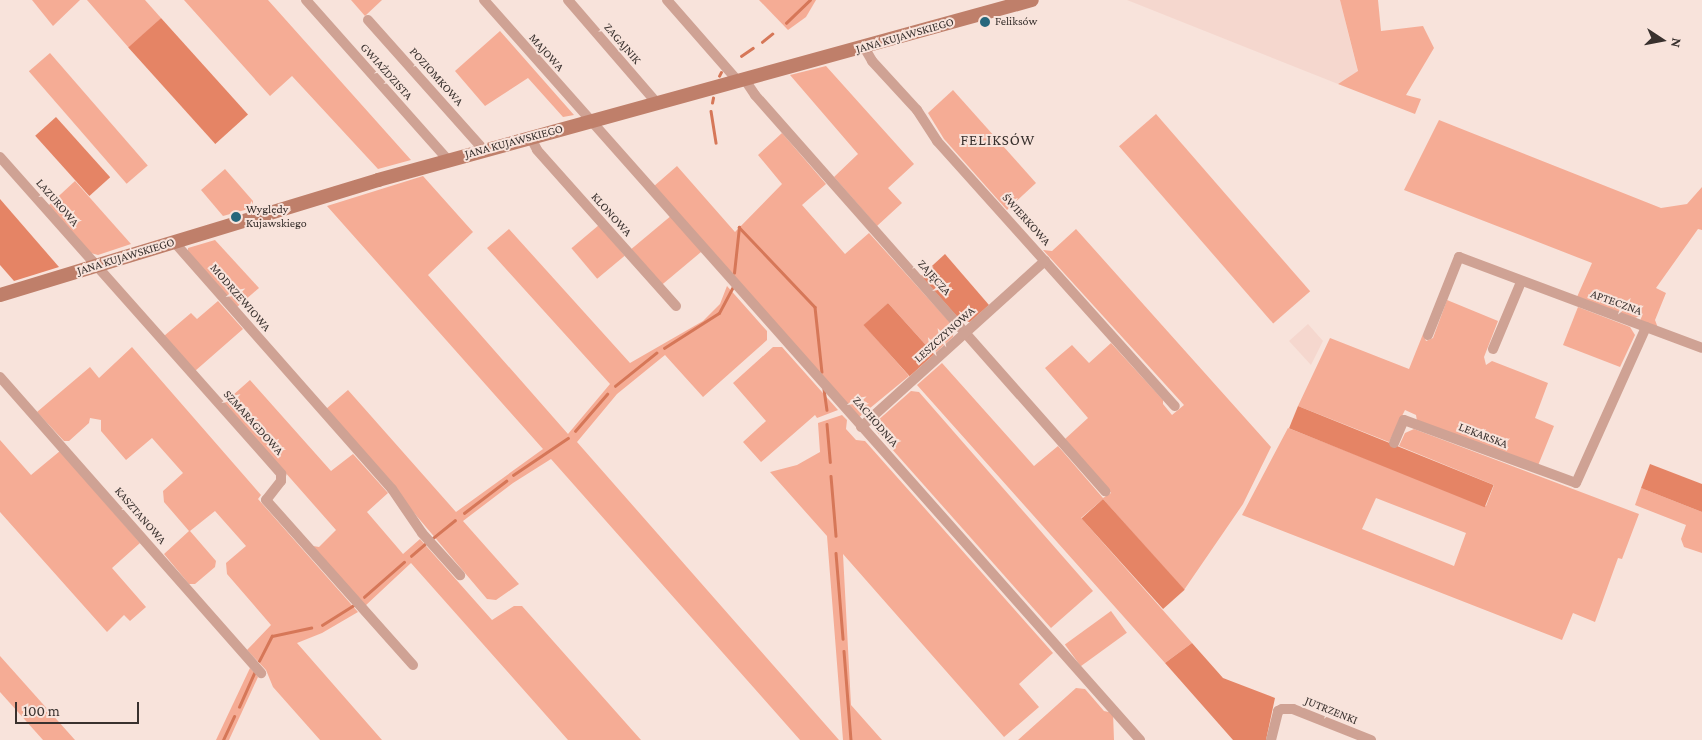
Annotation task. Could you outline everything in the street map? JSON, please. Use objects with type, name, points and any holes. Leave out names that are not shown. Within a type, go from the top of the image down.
[{"type":"main road","name":"JANA KUJAWSKIEGO","points":[[0,295],[448,160],[1032,0]]},
{"type":"street","name":"GWIAŹDZISTA","points":[[306,0],[448,160]]},
{"type":"street","name":"MAJOWA","points":[[484,0],[591,121]]},
{"type":"street","name":"ZAGAJNIK","points":[[568,0],[658,104]]},
{"type":"street","name":"ZAJĘCZA","points":[[667,0],[742,80],[1105,491]]},
{"type":"street","name":"POZIOMKOWA","points":[[368,20],[484,150]]},
{"type":"street","name":"ŚWIERKOWA","points":[[864,47],[872,61],[917,110],[937,141],[1175,406]]},
{"type":"street","name":"ZACHODNIA","points":[[591,121],[1140,740]]},
{"type":"street","name":"KLONOWA","points":[[531,138],[537,150],[676,306]]},
{"type":"street","name":"LAZUROWA","points":[[0,157],[96,266]]},
{"type":"street","name":"MODRZEWIOWA","points":[[175,242],[392,489],[422,533],[460,575]]},
{"type":"street","name":"APTECZNA","points":[[1428,335],[1458,257],[1702,348]]},
{"type":"street","name":"LESZCZYNOWA","points":[[862,426],[1045,261]]},
{"type":"street","name":"SZMARAGDOWA","points":[[96,266],[281,474],[281,480],[266,500],[413,665]]},
{"type":"street","points":[[1493,350],[1521,282]]},
{"type":"street","name":"LEKARSKA","points":[[1394,443],[1404,420],[1576,483],[1646,327]]},
{"type":"street","name":"KASZTANOWA","points":[[0,377],[260,673]]},
{"type":"street","name":"JUTRZENKI","points":[[1271,740],[1278,711],[1282,708],[1293,709],[1371,740]]},
{"type":"shaded area","points":[[32,0],[80,0],[53,26]]},
{"type":"shaded area","points":[[87,0],[145,0],[161,18],[129,48]]},
{"type":"shaded area","points":[[184,0],[268,0],[411,160],[378,169],[292,76],[270,96]]},
{"type":"shaded area","points":[[351,0],[382,0],[365,16]]},
{"type":"shaded area","points":[[759,0],[816,0],[806,17],[788,30]]},
{"type":"shaded area","points":[[1127,0],[1340,0],[1358,72],[1338,84]]},
{"type":"shaded area","points":[[1340,0],[1378,0],[1381,31],[1423,26],[1434,48],[1406,95],[1421,99],[1415,114],[1338,84],[1358,71]]},
{"type":"shaded area","points":[[161,18],[248,115],[215,144],[128,47]]},
{"type":"shaded area","points":[[500,31],[574,115],[563,117],[528,78],[485,106],[455,71]]},
{"type":"shaded area","points":[[50,53],[148,165],[127,184],[29,71]]},
{"type":"shaded area","points":[[826,66],[914,164],[888,188],[902,203],[877,226],[834,177],[858,154],[790,75]]},
{"type":"shaded area","points":[[953,90],[1036,183],[1007,210],[944,139],[928,113]]},
{"type":"shaded area","points":[[1156,114],[1310,291],[1273,324],[1119,146]]},
{"type":"shaded area","points":[[56,117],[110,177],[89,196],[35,136]]},
{"type":"shaded area","points":[[1439,120],[1661,208],[1687,204],[1702,187],[1702,230],[1698,229],[1656,288],[1666,293],[1655,320],[1658,328],[1640,321],[1642,315],[1635,318],[1577,297],[1592,263],[1404,190]]},
{"type":"shaded area","points":[[782,133],[826,184],[802,205],[845,254],[869,233],[954,327],[953,337],[934,354],[888,303],[864,325],[909,376],[858,418],[653,187],[677,166],[735,232],[782,184],[758,155]]},
{"type":"shaded area","points":[[225,169],[253,201],[252,208],[223,216],[201,190]]},
{"type":"shaded area","points":[[423,176],[473,232],[428,275],[568,434],[610,384],[487,248],[509,229],[630,363],[703,321],[720,304],[727,286],[767,331],[767,340],[703,397],[665,355],[617,394],[577,442],[839,740],[800,740],[551,459],[513,483],[463,521],[519,584],[496,600],[487,599],[326,409],[348,390],[456,512],[543,449],[327,206]]},
{"type":"shaded area","points":[[75,181],[131,244],[98,255],[87,252],[48,206]]},
{"type":"shaded area","points":[[0,199],[59,267],[14,281],[0,265]]},
{"type":"shaded area","points":[[672,215],[702,251],[662,285],[631,249]]},
{"type":"shaded area","points":[[599,225],[625,256],[597,279],[571,248]]},
{"type":"shaded area","points":[[1076,229],[1271,447],[1243,504],[1184,590],[1103,499],[1081,518],[1192,643],[1165,663],[917,385],[942,363],[1034,466],[1058,446],[1103,498],[1111,493],[1065,439],[1088,418],[1045,368],[1072,345],[1089,363],[1111,343],[1163,400],[1163,404],[1172,415],[1184,405],[1043,250],[1052,251]]},
{"type":"shaded area","points":[[215,240],[259,288],[237,307],[188,252],[188,248]]},
{"type":"shaded area","points":[[945,254],[989,305],[970,322],[961,321],[921,276]]},
{"type":"shaded area","points":[[1447,300],[1498,321],[1484,357],[1486,365],[1492,361],[1548,383],[1535,418],[1554,426],[1537,468],[1417,421],[1416,415],[1405,410],[1389,442],[1298,406],[1330,338],[1409,369],[1423,334],[1426,341],[1433,338]]},
{"type":"shaded area","points":[[218,301],[243,329],[195,371],[164,336],[191,313],[197,319]]},
{"type":"shaded area","points":[[888,303],[934,354],[910,376],[863,325]]},
{"type":"shaded area","points":[[1578,307],[1630,327],[1635,335],[1620,367],[1563,345]]},
{"type":"shaded area","points":[[1308,324],[1323,341],[1311,365],[1289,341]]},
{"type":"shaded area","points":[[132,347],[261,495],[258,499],[358,612],[322,633],[297,643],[382,740],[320,740],[273,687],[266,670],[247,650],[271,625],[227,574],[226,563],[246,546],[215,511],[190,531],[216,561],[215,567],[195,584],[189,584],[164,554],[189,531],[164,502],[163,491],[183,473],[152,438],[126,460],[101,431],[101,420],[90,418],[89,423],[69,441],[64,441],[37,412],[90,367],[99,378]]},
{"type":"shaded area","points":[[773,347],[782,347],[838,410],[817,418],[815,415],[761,462],[743,442],[766,421],[733,383]]},
{"type":"shaded area","points":[[250,380],[331,471],[353,454],[388,493],[367,512],[403,554],[420,539],[492,620],[514,606],[522,606],[641,740],[568,740],[411,563],[365,606],[313,546],[319,547],[336,530],[224,403]]},
{"type":"shaded area","points":[[911,391],[919,392],[1093,591],[1051,628],[875,430],[876,422]]},
{"type":"shaded area","points":[[1298,406],[1494,485],[1485,507],[1289,428]]},
{"type":"shaded area","points":[[842,415],[847,420],[846,429],[856,440],[865,441],[1053,653],[1019,684],[1039,707],[1004,737],[843,554],[851,705],[882,740],[843,740],[827,536],[770,472],[797,465],[820,452],[818,423]]},
{"type":"shaded area","points":[[1288,428],[1486,506],[1494,485],[1399,446],[1405,433],[1414,429],[1639,514],[1622,559],[1618,558],[1595,622],[1573,613],[1562,640],[1242,515]],"holes":[[[1376,498],[1466,533],[1454,566],[1362,529]]]},
{"type":"shaded area","points":[[0,440],[31,475],[60,451],[140,543],[112,568],[146,607],[130,621],[124,615],[107,632],[0,512]]},
{"type":"shaded area","points":[[1650,464],[1702,484],[1702,512],[1641,488]]},
{"type":"shaded area","points":[[1641,488],[1702,512],[1702,553],[1684,547],[1681,539],[1686,525],[1635,505]]},
{"type":"shaded area","points":[[1103,499],[1185,590],[1163,609],[1081,518]]},
{"type":"shaded area","points":[[1111,611],[1127,633],[1081,666],[1065,645]]},
{"type":"shaded area","points":[[1192,643],[1223,678],[1275,698],[1266,740],[1233,740],[1165,663]]},
{"type":"shaded area","points":[[0,656],[75,740],[43,740],[0,692]]},
{"type":"shaded area","points":[[250,668],[258,677],[229,740],[216,740]]},
{"type":"shaded area","points":[[1076,688],[1085,689],[1104,711],[1113,713],[1114,740],[1018,740]]},
{"type":"waterway","points":[[786,23],[810,0]]},
{"type":"waterway","points":[[762,42],[772,34]]},
{"type":"waterway","points":[[741,56],[753,48]]},
{"type":"waterway","points":[[719,76],[721,72]]},
{"type":"waterway","points":[[712,103],[713,98]]},
{"type":"waterway","points":[[711,111],[716,143]]},
{"type":"waterway","points":[[739,227],[815,307],[822,372]]},
{"type":"waterway","points":[[734,273],[739,227]]},
{"type":"waterway","points":[[664,348],[719,313],[733,287]]},
{"type":"waterway","points":[[615,386],[656,353]]},
{"type":"waterway","points":[[824,389],[827,410]]},
{"type":"waterway","points":[[575,431],[607,394]]},
{"type":"waterway","points":[[827,424],[830,462]]},
{"type":"waterway","points":[[513,475],[568,438]]},
{"type":"waterway","points":[[831,476],[836,536]]},
{"type":"waterway","points":[[464,513],[506,481]]},
{"type":"waterway","points":[[433,538],[455,520]]},
{"type":"waterway","points":[[411,556],[425,544]]},
{"type":"waterway","points":[[836,553],[843,639]]},
{"type":"waterway","points":[[364,597],[404,562]]},
{"type":"waterway","points":[[322,625],[354,605]]},
{"type":"waterway","points":[[259,661],[272,636],[311,628]]},
{"type":"waterway","points":[[844,651],[851,740]]},
{"type":"waterway","points":[[239,707],[254,673]]},
{"type":"waterway","points":[[223,740],[234,716]]},
{"type":"place","name":"Feliksów","points":[[985,22]]},
{"type":"place","name":"Wyględy Kujawskiego","points":[[236,217]]},
{"type":"district","name":"FELIKSÓW","points":[[998,141]]}]
